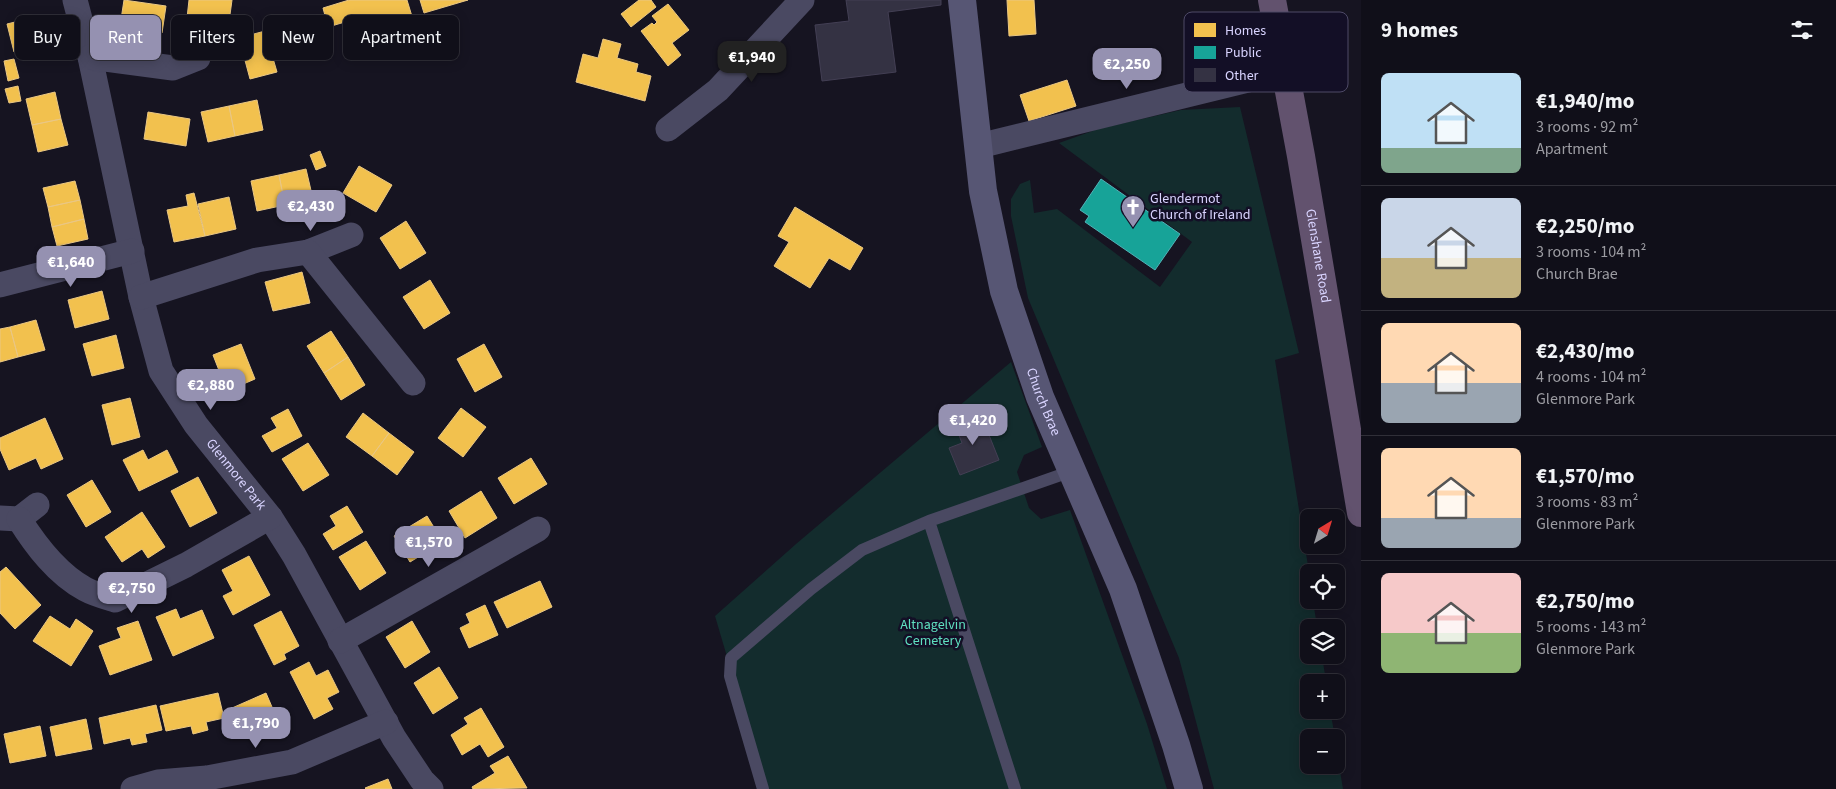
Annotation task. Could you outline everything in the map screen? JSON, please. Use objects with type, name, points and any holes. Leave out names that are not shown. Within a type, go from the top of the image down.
[{"type":"highway","name":"Glenshane Road","points":[[1288,92],[1301,156],[1361,513]]},
{"type":"main road","name":"Church Brae","points":[[962,0],[983,191],[1004,291],[1040,397],[1122,589],[1176,745],[1189,789]]},
{"type":"street","name":"Glenmore Park","points":[[75,0],[90,57]]},
{"type":"street","points":[[668,129],[718,90],[802,0]]},
{"type":"street","name":"Glenmore Park","points":[[91,60],[141,297],[161,371],[196,425],[270,517],[294,555],[394,738],[417,773],[431,789]]},
{"type":"street","points":[[113,60],[173,68],[193,60]]},
{"type":"street","points":[[979,146],[1199,92]]},
{"type":"street","points":[[141,297],[257,260],[308,252],[351,235]]},
{"type":"street","points":[[0,285],[132,251]]},
{"type":"street","points":[[308,252],[413,383]]},
{"type":"street","name":"Glenmore Park","points":[[19,514],[33,542],[63,574],[86,590],[115,600],[186,565],[270,517]]},
{"type":"street","points":[[340,641],[538,529]]},
{"type":"street","points":[[133,789],[158,782],[207,778],[292,762],[386,722]]},
{"type":"lane","points":[[763,789],[730,676],[730,658],[810,589],[862,550],[929,521],[1072,471]]},
{"type":"lane","points":[[929,521],[1015,789]]},
{"type":"green space","points":[[1240,107],[1299,353],[1275,360],[1300,516],[1300,554],[1306,554],[1308,564],[1300,564],[1300,609],[1314,609],[1316,619],[1300,619],[1300,664],[1323,664],[1325,674],[1300,674],[1300,719],[1332,719],[1334,729],[1300,729],[1300,774],[1340,774],[1343,789],[1214,789],[1179,658],[1028,298],[1011,216],[1011,199],[1020,184],[1030,180],[1034,213],[1057,209],[1160,287],[1192,242],[1059,143],[1098,129],[1181,110]]},
{"type":"green space","name":"Altnagelvin Cemetery","points":[[1011,362],[1042,447],[1024,455],[1017,472],[1029,508],[1041,519],[1070,510],[1147,724],[1167,789],[766,789],[715,616],[796,544]]},
{"type":"building: Homes","points":[[124,0],[166,6],[162,33],[161,15],[122,15]]},
{"type":"building: Homes","points":[[189,0],[232,0],[230,15],[187,15]]},
{"type":"building: Homes","points":[[349,0],[407,0],[412,15],[343,15],[343,23],[333,26],[333,15],[325,15],[323,8]]},
{"type":"building: Homes","points":[[420,0],[468,0],[424,13]]},
{"type":"building: Homes","points":[[639,0],[651,0],[656,7],[631,27],[621,14]]},
{"type":"building: Homes","points":[[1007,0],[1034,0],[1036,34],[1009,36]]},
{"type":"building: Homes","points":[[668,4],[689,30],[672,43],[681,55],[668,66],[641,31],[652,23],[654,25],[657,22],[652,16]]},
{"type":"building: Homes","points":[[15,22],[15,52],[14,52],[7,24]]},
{"type":"building: Homes","points":[[263,32],[263,60],[273,60],[277,72],[250,79],[245,60],[253,60],[253,34]]},
{"type":"building: Homes","points":[[603,39],[621,44],[617,58],[638,64],[636,72],[651,76],[645,101],[576,82],[583,54],[598,58]]},
{"type":"building: Homes","points":[[14,59],[19,78],[8,81],[4,61]]},
{"type":"building: Homes","points":[[1067,80],[1076,106],[1029,121],[1020,95]]},
{"type":"building: Homes","points":[[18,86],[21,101],[9,103],[5,89]]},
{"type":"building: Homes","points":[[55,92],[61,119],[32,125],[26,99]]},
{"type":"building: Homes","points":[[257,100],[263,130],[235,136],[229,106]]},
{"type":"building: Homes","points":[[229,106],[235,136],[208,142],[201,112]]},
{"type":"building: Homes","points":[[148,112],[190,119],[186,146],[144,139]]},
{"type":"building: Homes","points":[[61,119],[68,145],[38,152],[32,125]]},
{"type":"building: Homes","points":[[320,151],[326,166],[316,170],[310,155]]},
{"type":"building: Homes","points":[[359,166],[392,185],[376,212],[343,193]]},
{"type":"building: Homes","points":[[306,169],[313,199],[285,205],[279,175]]},
{"type":"building: Homes","points":[[279,175],[285,205],[257,211],[251,181]]},
{"type":"building: Homes","points":[[75,181],[80,200],[48,207],[43,188]]},
{"type":"building: Homes","points":[[194,193],[205,236],[174,242],[167,210],[188,206],[186,195]]},
{"type":"building: Homes","points":[[229,197],[236,229],[205,236],[198,204]]},
{"type":"building: Homes","points":[[80,200],[84,219],[52,227],[48,207]]},
{"type":"building: Homes","points":[[795,207],[863,248],[850,270],[829,258],[810,288],[774,266],[789,242],[778,236]]},
{"type":"building: Homes","points":[[84,219],[88,239],[57,246],[52,227]]},
{"type":"building: Homes","points":[[406,221],[426,253],[400,269],[380,238]]},
{"type":"building: Homes","points":[[302,272],[310,303],[273,311],[265,282]]},
{"type":"building: Homes","points":[[430,280],[450,313],[424,329],[403,297]]},
{"type":"building: Homes","points":[[102,291],[109,319],[75,328],[68,300]]},
{"type":"building: Homes","points":[[36,320],[45,350],[18,357],[10,327]]},
{"type":"building: Homes","points":[[10,327],[18,357],[0,362],[0,329]]},
{"type":"building: Homes","points":[[331,331],[348,357],[324,373],[307,346]]},
{"type":"building: Homes","points":[[116,335],[124,368],[92,376],[83,344]]},
{"type":"building: Homes","points":[[241,344],[255,379],[227,391],[213,355]]},
{"type":"building: Homes","points":[[484,344],[502,377],[475,392],[457,359]]},
{"type":"building: Homes","points":[[348,357],[365,385],[341,400],[324,373]]},
{"type":"building: Homes","points":[[130,398],[140,437],[112,445],[102,405]]},
{"type":"building: Homes","points":[[461,408],[486,427],[463,457],[438,438]]},
{"type":"building: Homes","points":[[288,409],[302,436],[272,452],[262,436],[277,428],[271,418]]},
{"type":"building: Homes","points":[[363,413],[389,433],[372,456],[346,437]]},
{"type":"building: Homes","points":[[45,418],[63,459],[41,469],[36,458],[9,470],[0,449],[0,438]]},
{"type":"building: Homes","points":[[389,433],[414,452],[397,475],[372,456]]},
{"type":"building: Homes","points":[[308,443],[329,475],[303,491],[282,459]]},
{"type":"building: Homes","points":[[143,450],[148,460],[167,450],[178,472],[139,491],[123,460]]},
{"type":"building: Homes","points":[[531,458],[547,484],[514,504],[498,478]]},
{"type":"building: Homes","points":[[198,477],[217,513],[190,527],[171,491]]},
{"type":"building: Homes","points":[[92,480],[111,512],[86,527],[67,495]]},
{"type":"building: Homes","points":[[481,491],[497,518],[465,538],[449,511]]},
{"type":"building: Homes","points":[[347,506],[363,532],[333,550],[323,534],[336,526],[330,516]]},
{"type":"building: Homes","points":[[142,512],[165,547],[148,558],[142,549],[122,562],[105,537]]},
{"type":"building: Homes","points":[[427,516],[443,542],[410,562],[394,536]]},
{"type":"building: Homes","points":[[366,541],[386,573],[360,590],[339,557]]},
{"type":"building: Homes","points":[[249,556],[270,595],[233,615],[223,596],[233,591],[222,570]]},
{"type":"building: Homes","points":[[6,567],[41,605],[15,629],[0,613],[0,572]]},
{"type":"building: Homes","points":[[540,581],[552,607],[507,628],[494,602]]},
{"type":"building: Homes","points":[[485,605],[498,635],[469,648],[460,628],[470,623],[466,614]]},
{"type":"building: Homes","points":[[176,609],[180,619],[202,610],[214,638],[173,656],[156,617]]},
{"type":"building: Homes","points":[[281,611],[299,646],[284,654],[286,659],[274,665],[254,625]]},
{"type":"building: Homes","points":[[50,616],[70,629],[76,619],[93,631],[71,666],[33,641]]},
{"type":"building: Homes","points":[[138,621],[152,660],[110,675],[99,646],[121,638],[117,628]]},
{"type":"building: Homes","points":[[412,621],[430,652],[405,668],[386,637]]},
{"type":"building: Homes","points":[[309,662],[316,676],[328,670],[339,692],[327,698],[333,709],[314,719],[290,672]]},
{"type":"building: Homes","points":[[439,667],[458,698],[433,714],[414,683]]},
{"type":"building: Homes","points":[[218,693],[224,718],[206,722],[208,730],[193,734],[191,726],[166,731],[160,706]]},
{"type":"building: Homes","points":[[266,693],[278,721],[245,736],[232,708]]},
{"type":"building: Homes","points":[[156,705],[162,730],[145,734],[147,742],[132,745],[130,738],[104,744],[99,718]]},
{"type":"building: Homes","points":[[481,708],[504,747],[488,757],[480,744],[462,755],[451,735],[468,724],[464,718]]},
{"type":"building: Homes","points":[[86,719],[92,749],[56,756],[50,727]]},
{"type":"building: Homes","points":[[40,726],[46,756],[10,763],[4,734]]},
{"type":"building: Homes","points":[[508,756],[527,788],[473,789],[472,787],[495,773],[490,766]]},
{"type":"building: Homes","points":[[388,779],[392,789],[365,788]]},
{"type":"building: Public","name":"Glendermot Church of Ireland","points":[[1101,179],[1180,234],[1155,270],[1085,222],[1089,216],[1080,210]]},
{"type":"building: Other","points":[[846,0],[941,0],[941,5],[888,12],[896,72],[822,81],[815,25],[849,21]]},
{"type":"building: Other","points":[[981,415],[999,460],[960,475],[949,448],[962,443],[955,425]]},
{"type":"place","name":"Glendermot Church of Ireland","points":[[1133,228]]}]
